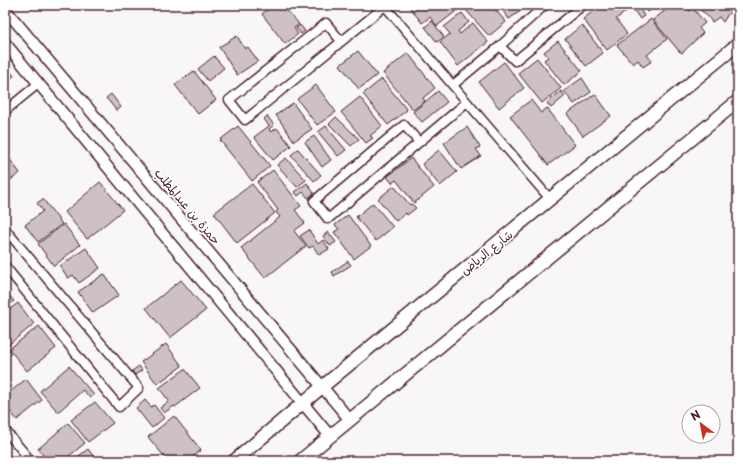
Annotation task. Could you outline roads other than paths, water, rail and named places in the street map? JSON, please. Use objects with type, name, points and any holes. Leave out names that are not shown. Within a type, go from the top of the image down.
[{"type":"main road","name":"شارع الرياض","points":[[234,461],[738,44]]},
{"type":"main road","points":[[300,461],[738,101]]},
{"type":"street","points":[[341,41],[326,23],[229,100],[244,120],[341,41],[385,5],[550,199]]},
{"type":"street","points":[[453,85],[500,46],[545,5]]},
{"type":"street","points":[[500,46],[515,61],[583,5]]},
{"type":"street","name":"حمزة بن عبدالمطلب","points":[[5,9],[350,420]]},
{"type":"street","points":[[5,44],[330,436]]},
{"type":"street","points":[[5,111],[38,84]]},
{"type":"street","points":[[419,142],[404,125],[314,202],[328,218],[467,102]]},
{"type":"street","points":[[5,228],[139,388],[119,407],[5,266]]},
{"type":"street","points":[[5,430],[31,461]]}]
